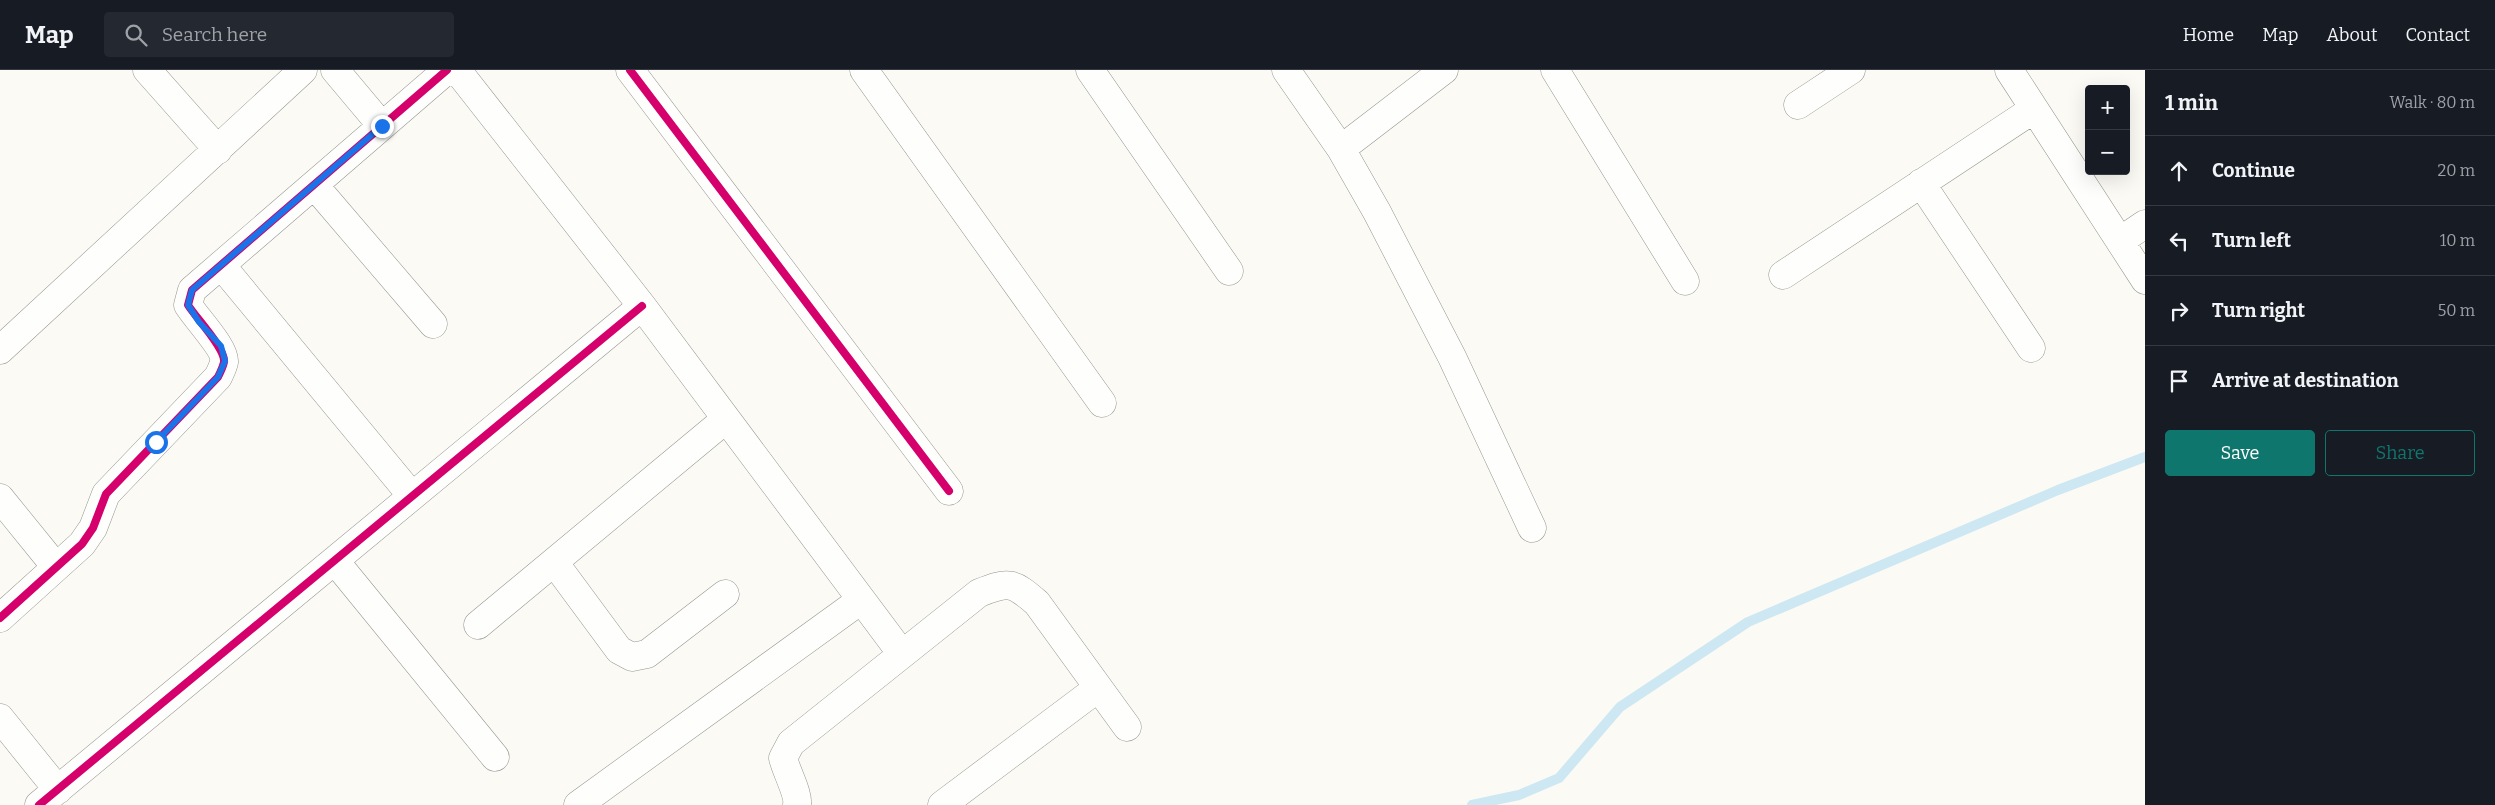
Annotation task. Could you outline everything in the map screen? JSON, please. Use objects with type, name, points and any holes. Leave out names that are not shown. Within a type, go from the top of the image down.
[{"type":"street","points":[[148,70],[218,150]]},
{"type":"street","points":[[0,350],[303,70]]},
{"type":"street","points":[[335,70],[382,126]]},
{"type":"street","points":[[0,618],[82,544],[93,528],[106,494],[218,377],[225,361],[221,346],[199,322],[188,305],[192,290],[447,70]]},
{"type":"street","points":[[457,70],[642,306],[902,654]]},
{"type":"street","points":[[630,70],[949,491]]},
{"type":"street","points":[[864,70],[1102,403]]},
{"type":"street","points":[[1090,70],[1229,271]]},
{"type":"street","points":[[1286,70],[1340,148],[1377,212],[1452,357],[1532,528]]},
{"type":"street","points":[[1340,148],[1444,70]]},
{"type":"street","points":[[1798,105],[1851,70]]},
{"type":"street","points":[[2009,70],[2145,280]]},
{"type":"street","points":[[1562,72],[1685,281]]},
{"type":"street","points":[[1783,276],[2034,109]]},
{"type":"street","points":[[1922,183],[2030,348]]},
{"type":"street","points":[[314,185],[433,324]]},
{"type":"street","points":[[2120,241],[2145,224]]},
{"type":"street","points":[[221,265],[412,496]]},
{"type":"street","points":[[0,718],[48,798],[642,306]]},
{"type":"street","points":[[478,625],[726,419]]},
{"type":"street","points":[[0,498],[56,567]]},
{"type":"street","points":[[335,561],[495,757]]},
{"type":"street","points":[[554,562],[619,650],[632,657],[647,654],[724,594]]},
{"type":"street","points":[[797,805],[798,798],[783,758],[792,743],[979,593],[1000,585],[1019,587],[1037,603],[1127,727]]},
{"type":"street","points":[[578,805],[861,600]]},
{"type":"street","points":[[942,805],[1098,688]]},
{"type":"waterway","points":[[1472,805],[1519,795],[1559,778],[1620,707],[1748,622],[2058,490],[2145,457]]},
{"type":"cycle path","points":[[0,618],[82,544],[93,528],[106,494],[218,377],[224,364],[223,356],[216,342],[188,305],[192,290],[447,70]]},
{"type":"cycle path","points":[[630,70],[949,491]]},
{"type":"cycle path","points":[[39,805],[642,306]]},
{"type":"route","points":[[156,442],[218,377],[225,361],[221,346],[199,322],[188,305],[192,290],[382,126]]}]
